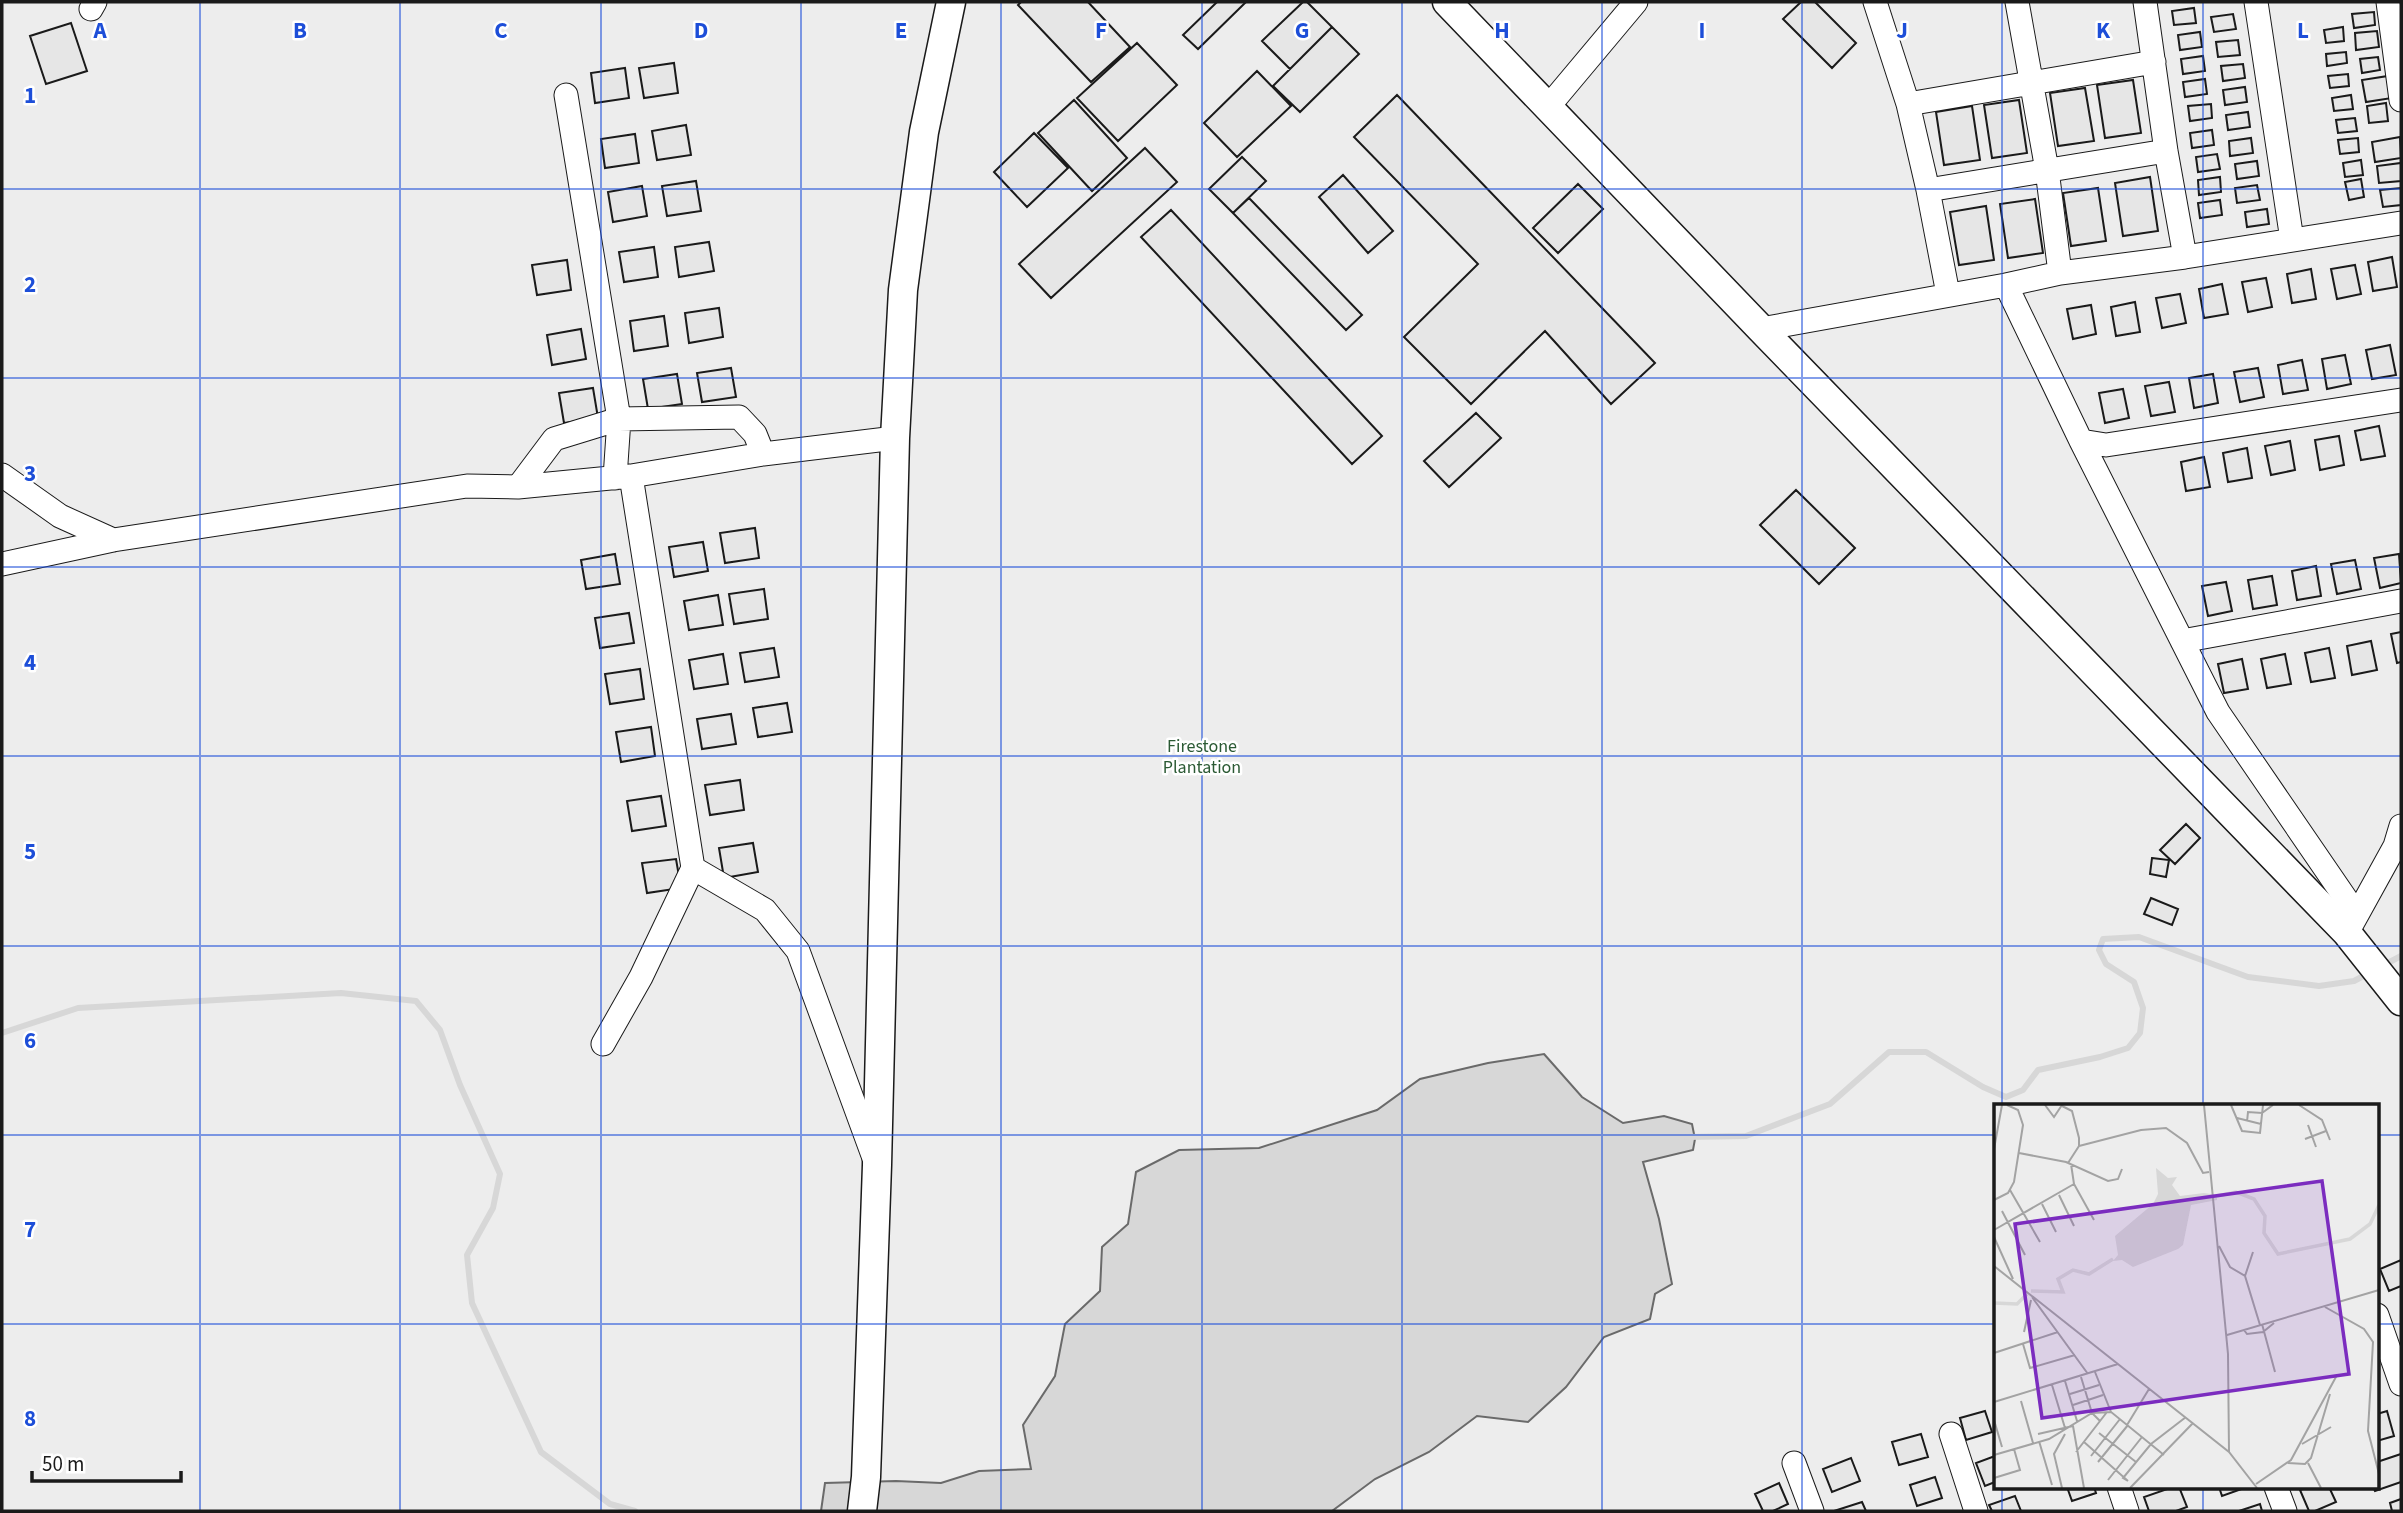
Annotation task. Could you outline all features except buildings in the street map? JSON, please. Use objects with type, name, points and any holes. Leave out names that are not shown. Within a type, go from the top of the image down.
[{"type":"main road","points":[[862,1511],[866,1477],[877,1165],[895,438],[904,290],[922,146],[951,2]]},
{"type":"main road","points":[[1447,2],[1761,329],[2351,928],[2401,1001]]},
{"type":"street","points":[[1548,107],[1636,2]]},
{"type":"street","points":[[1875,2],[1908,104],[1948,294]]},
{"type":"street","points":[[2017,2],[2047,170],[2060,273]]},
{"type":"street","points":[[2145,2],[2166,151],[2185,257]]},
{"type":"street","points":[[2256,2],[2292,240]]},
{"type":"street","points":[[2388,2],[2401,100]]},
{"type":"street","points":[[1908,104],[2154,62]]},
{"type":"street","points":[[566,95],[619,419],[623,477],[693,868],[641,977],[603,1044]]},
{"type":"street","points":[[1928,190],[2166,151]]},
{"type":"street","points":[[1761,329],[2060,273],[2185,257],[2401,223]]},
{"type":"street","points":[[2006,285],[2081,441],[2218,712],[2351,928]]},
{"type":"street","points":[[2081,441],[2106,445],[2401,400]]},
{"type":"street","points":[[518,487],[554,439],[619,419],[739,417],[755,434],[763,454]]},
{"type":"street","points":[[2,564],[113,540],[467,486],[518,487],[623,477],[763,454],[895,438]]},
{"type":"street","points":[[2,475],[60,516],[113,540]]},
{"type":"street","points":[[2182,641],[2401,601]]},
{"type":"street","points":[[2351,928],[2395,846],[2401,826]]},
{"type":"street","points":[[693,868],[765,910],[798,951],[877,1165]]},
{"type":"street","points":[[2378,1318],[2401,1384]]},
{"type":"street","points":[[1951,1434],[1976,1511]]},
{"type":"street","points":[[1794,1463],[1812,1511]]},
{"type":"street","points":[[2119,1488],[2127,1511]]},
{"type":"street","points":[[2276,1488],[2285,1511]]},
{"type":"green space","name":"Firestone Plantation","points":[[2,2],[2401,2],[2401,1511],[2,1511]]},
{"type":"shaded area","points":[[1544,1054],[1582,1097],[1623,1123],[1664,1116],[1692,1124],[1695,1139],[1693,1150],[1643,1162],[1659,1219],[1672,1284],[1655,1294],[1650,1319],[1604,1337],[1566,1387],[1528,1422],[1477,1416],[1429,1452],[1375,1479],[1332,1511],[821,1511],[825,1483],[941,1483],[979,1471],[1031,1469],[1023,1425],[1055,1376],[1065,1324],[1100,1291],[1102,1247],[1128,1224],[1136,1172],[1179,1150],[1259,1148],[1377,1110],[1420,1079],[1488,1063]]},
{"type":"waterway","points":[[1687,1137],[1746,1136],[1830,1104],[1889,1052],[1926,1052],[1983,1087],[2006,1097],[2023,1090],[2038,1070],[2128,1048],[2140,1033],[2143,1008],[2134,982],[2106,964],[2099,950],[2103,939],[2139,937],[2248,977],[2319,986],[2354,981],[2369,973]]},
{"type":"waterway","points":[[2382,966],[2401,956]]},
{"type":"waterway","points":[[2,1033],[78,1008],[341,993],[416,1001],[440,1030],[460,1085],[500,1174],[493,1208],[467,1255],[472,1303],[541,1452],[610,1504],[635,1511]]}]
